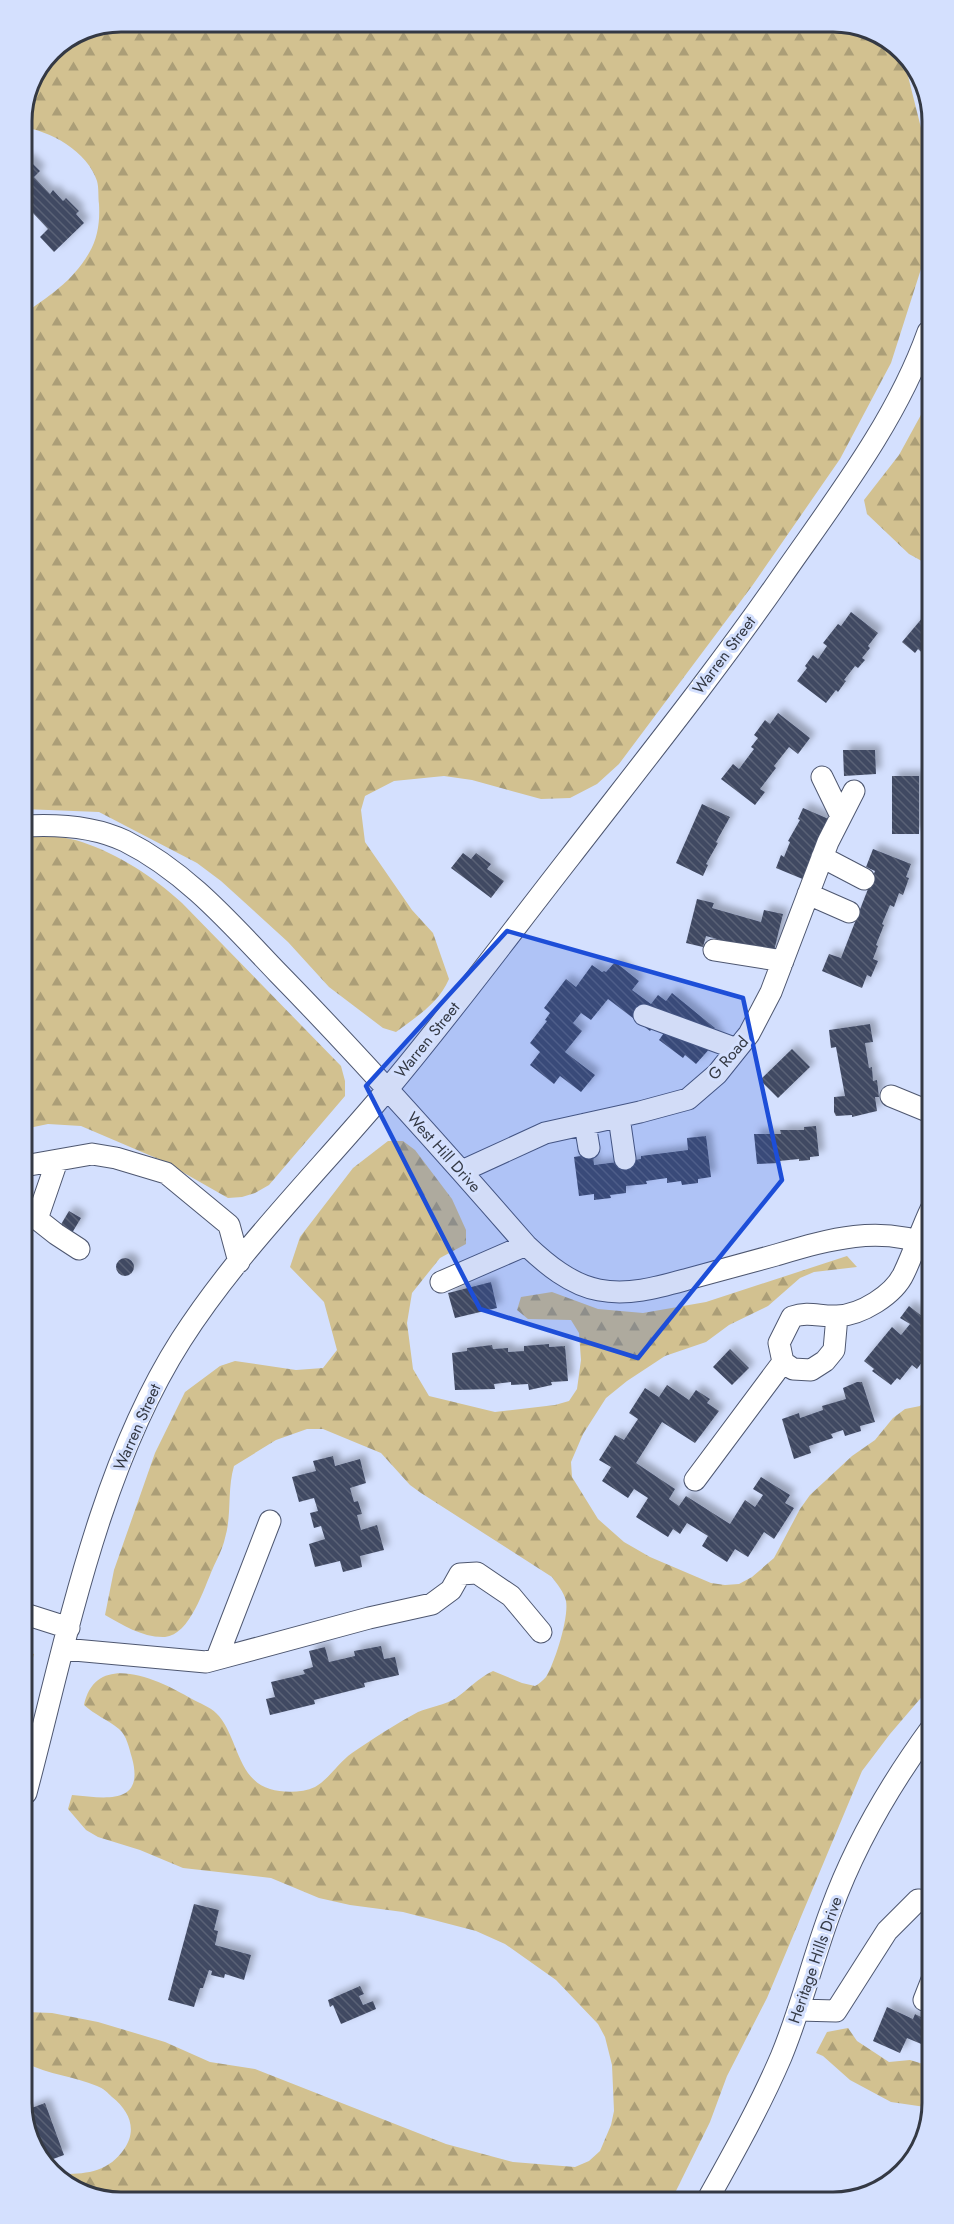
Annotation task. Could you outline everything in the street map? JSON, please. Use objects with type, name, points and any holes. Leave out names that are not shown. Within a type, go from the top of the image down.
[{"type":"street","name":"Warren Street","points":[[32,1770],[93,1539],[129,1438],[180,1342],[208,1301],[239,1262],[388,1088],[625,786],[764,602],[855,470],[906,383],[922,346]]},
{"type":"street","points":[[822,777],[841,816]]},
{"type":"street","name":"G Road","points":[[462,1171],[544,1133],[688,1099],[717,1074],[754,1023],[771,992],[822,857],[854,791]]},
{"type":"street","name":"West Hill Drive","points":[[32,826],[86,828],[123,840],[155,858],[185,880],[214,906],[388,1088],[526,1245],[545,1264],[570,1278],[597,1290],[623,1293],[655,1288],[825,1241],[858,1235],[889,1235],[922,1243]]},
{"type":"street","points":[[822,857],[864,879]]},
{"type":"street","points":[[808,894],[849,912]]},
{"type":"street","points":[[714,950],[783,961]]},
{"type":"street","points":[[644,1015],[736,1049]]},
{"type":"street","points":[[891,1096],[922,1109]]},
{"type":"street","points":[[619,1117],[625,1159]]},
{"type":"street","points":[[585,1124],[588,1148]]},
{"type":"street","points":[[32,1165],[92,1154],[116,1158],[166,1173],[229,1225],[239,1262]]},
{"type":"street","points":[[57,1161],[37,1219],[79,1249]]},
{"type":"street","points":[[441,1282],[526,1245]]},
{"type":"street","points":[[837,1316],[834,1350],[825,1361],[811,1370],[793,1370],[783,1362],[779,1343],[792,1317],[803,1313],[837,1316],[862,1311],[885,1295],[903,1275],[922,1247]]},
{"type":"street","points":[[695,1480],[783,1362]]},
{"type":"street","points":[[217,1658],[270,1521]]},
{"type":"street","points":[[63,1649],[206,1662],[369,1618],[432,1604],[451,1590],[460,1574],[477,1573],[511,1596],[541,1632]]},
{"type":"street","points":[[32,1616],[69,1628]]},
{"type":"street","name":"Heritage Hills Drive","points":[[712,2192],[763,2097],[782,2055],[831,1909],[852,1858],[902,1769],[922,1741]]},
{"type":"street","points":[[798,2010],[836,2011],[887,1931],[918,1900],[922,1901]]},
{"type":"highlighted area","points":[[507,931],[743,998],[782,1180],[638,1358],[480,1309],[366,1086]]},
{"type":"green space","points":[[839,32],[851,33],[878,43],[888,50],[907,70],[922,139],[922,266],[891,363],[840,459],[752,586],[619,764],[597,784],[570,798],[541,799],[472,780],[444,776],[394,781],[365,796],[361,810],[365,842],[412,910],[433,933],[449,979],[433,1003],[396,1032],[383,1028],[329,987],[288,942],[221,881],[197,863],[99,812],[32,809],[32,308],[59,288],[83,263],[94,241],[99,217],[97,181],[92,170],[77,152],[44,133],[32,129],[35,98],[41,81],[58,58],[71,47],[87,38],[103,33]]},
{"type":"green space","points":[[922,413],[922,561],[909,554],[867,514],[864,500],[899,455]]},
{"type":"green space","points":[[32,835],[82,842],[135,867],[160,884],[182,903],[341,1066],[345,1081],[345,1096],[269,1185],[255,1193],[228,1198],[163,1161],[81,1126],[48,1124],[32,1127]]},
{"type":"green space","points":[[388,1141],[403,1141],[415,1150],[452,1199],[466,1230],[466,1244],[440,1258],[412,1293],[407,1323],[413,1369],[429,1396],[495,1412],[555,1405],[569,1401],[577,1389],[581,1360],[579,1333],[571,1320],[528,1319],[517,1310],[521,1297],[552,1292],[598,1309],[643,1313],[706,1302],[847,1256],[857,1267],[814,1272],[800,1278],[768,1306],[729,1325],[706,1342],[665,1356],[606,1398],[583,1434],[571,1462],[572,1477],[598,1519],[624,1542],[650,1557],[711,1583],[739,1584],[752,1577],[774,1558],[810,1495],[852,1456],[875,1440],[893,1418],[905,1409],[920,1406],[922,1403],[922,1697],[862,1771],[767,1998],[727,2076],[710,2122],[675,2192],[115,2192],[87,2186],[66,2174],[91,2172],[115,2160],[127,2145],[131,2130],[130,2123],[119,2103],[99,2087],[32,2065],[32,2012],[52,2013],[98,2022],[165,2042],[210,2062],[255,2069],[446,2144],[513,2162],[575,2167],[589,2161],[600,2151],[611,2125],[614,2111],[612,2065],[605,2037],[598,2024],[556,1980],[505,1944],[476,1931],[403,1912],[350,1905],[319,1898],[271,1878],[183,1868],[140,1850],[98,1837],[86,1830],[68,1809],[72,1795],[119,1796],[127,1792],[133,1784],[135,1773],[124,1735],[84,1705],[91,1688],[101,1678],[115,1673],[130,1674],[163,1684],[211,1709],[229,1732],[250,1776],[259,1784],[270,1789],[292,1792],[315,1787],[347,1757],[376,1737],[418,1712],[456,1698],[493,1671],[535,1686],[546,1677],[550,1670],[560,1640],[566,1609],[564,1594],[552,1577],[421,1493],[410,1485],[381,1453],[323,1429],[307,1429],[276,1440],[234,1466],[223,1546],[195,1609],[182,1628],[174,1634],[157,1637],[134,1630],[105,1615],[114,1570],[155,1453],[185,1392],[220,1366],[235,1361],[296,1370],[323,1368],[337,1350],[324,1302],[290,1267],[300,1237],[353,1168]]},
{"type":"green space","points":[[848,2028],[857,2041],[889,2062],[910,2060],[922,2064],[922,2107],[891,2102],[850,2080],[823,2056],[816,2053],[827,2032]]},
{"type":"building","points":[[32,163],[40,171],[34,177],[50,194],[53,190],[63,201],[66,198],[79,211],[76,214],[84,223],[54,252],[40,237],[48,229],[32,212]]},
{"type":"building","points":[[851,612],[878,633],[862,658],[865,660],[858,668],[855,666],[838,692],[836,690],[826,703],[797,681],[813,655],[818,659],[827,646],[823,643],[838,624],[841,626]]},
{"type":"building","points":[[922,618],[922,653],[918,649],[915,653],[902,642]]},
{"type":"building","points":[[778,713],[810,738],[798,754],[789,747],[760,789],[765,792],[755,805],[721,779],[733,764],[739,769],[754,749],[751,747],[758,738],[754,735],[765,720],[770,724]]},
{"type":"building","points":[[843,750],[875,750],[876,774],[844,776]]},
{"type":"building","points":[[892,776],[919,776],[919,834],[892,834]]},
{"type":"building","points":[[702,804],[730,817],[716,842],[718,843],[706,864],[708,865],[703,876],[676,863]]},
{"type":"building","points":[[803,808],[831,820],[805,880],[776,868],[781,855],[784,857],[790,842],[788,841],[800,820],[798,819]]},
{"type":"building","points":[[873,849],[911,864],[903,895],[899,893],[894,907],[890,905],[882,924],[884,925],[873,959],[878,961],[871,977],[867,975],[862,988],[822,971],[829,954],[841,958],[875,871],[866,867]]},
{"type":"building","points":[[463,853],[471,859],[476,853],[491,864],[487,869],[504,881],[491,898],[451,868]]},
{"type":"building","points":[[697,899],[714,903],[712,908],[761,922],[764,910],[783,914],[773,955],[706,936],[703,947],[686,943]]},
{"type":"building","points":[[615,962],[639,981],[632,990],[651,1004],[658,995],[666,1001],[672,993],[715,1028],[712,1031],[720,1037],[696,1064],[685,1055],[683,1058],[659,1040],[666,1030],[656,1023],[650,1031],[608,999],[591,1020],[581,1013],[573,1023],[582,1031],[565,1052],[595,1075],[581,1092],[560,1076],[554,1084],[530,1065],[540,1052],[530,1043],[547,1021],[545,1020],[550,1013],[544,1008],[566,979],[576,987],[592,965],[606,972]]},
{"type":"building","points":[[870,1024],[873,1042],[865,1043],[869,1068],[872,1067],[873,1081],[877,1080],[879,1097],[875,1097],[877,1111],[852,1117],[852,1115],[836,1116],[834,1097],[845,1096],[836,1047],[831,1048],[829,1030]]},
{"type":"building","points":[[792,1049],[810,1067],[778,1098],[760,1080]]},
{"type":"building","points":[[816,1126],[819,1156],[810,1157],[810,1160],[799,1161],[799,1159],[757,1164],[754,1134],[781,1134],[780,1130],[804,1130],[804,1127]]},
{"type":"building","points":[[706,1136],[711,1177],[698,1179],[698,1183],[682,1185],[681,1181],[667,1183],[667,1178],[646,1181],[647,1184],[626,1186],[626,1193],[610,1195],[611,1198],[594,1200],[594,1194],[579,1196],[574,1157],[593,1154],[594,1165],[641,1159],[641,1156],[688,1150],[687,1138]]},
{"type":"building","points":[[69,1211],[81,1218],[72,1233],[60,1226]]},
{"type":"building","points":[[125,1258],[131,1261],[134,1267],[131,1273],[125,1276],[119,1273],[116,1267],[119,1261]]},
{"type":"building","points":[[491,1282],[497,1308],[455,1318],[448,1293]]},
{"type":"building","points":[[909,1306],[922,1316],[922,1362],[917,1369],[912,1365],[900,1380],[897,1378],[891,1385],[872,1371],[874,1369],[864,1361],[892,1327],[901,1335],[910,1324],[900,1318]]},
{"type":"building","points":[[549,1344],[549,1347],[565,1346],[568,1381],[551,1382],[552,1385],[529,1390],[528,1384],[511,1385],[511,1382],[494,1384],[495,1389],[455,1390],[452,1353],[467,1351],[467,1348],[492,1345],[493,1349],[508,1348],[508,1352],[524,1351],[524,1346]]},
{"type":"building","points":[[730,1349],[749,1368],[732,1385],[713,1367]]},
{"type":"building","points":[[862,1382],[875,1422],[860,1426],[861,1431],[845,1436],[843,1430],[831,1434],[833,1438],[809,1446],[811,1453],[794,1459],[782,1419],[799,1413],[800,1418],[823,1410],[822,1406],[846,1399],[843,1388]]},
{"type":"building","points":[[667,1385],[689,1400],[696,1390],[710,1399],[707,1403],[719,1411],[695,1443],[662,1422],[636,1463],[675,1489],[669,1499],[679,1506],[686,1496],[730,1524],[745,1500],[755,1507],[763,1495],[753,1489],[761,1477],[790,1495],[785,1503],[794,1508],[774,1539],[764,1532],[748,1557],[735,1549],[727,1562],[702,1546],[708,1536],[687,1523],[680,1534],[673,1529],[668,1537],[636,1517],[648,1498],[634,1489],[628,1498],[602,1481],[611,1467],[599,1460],[615,1435],[624,1440],[638,1419],[629,1413],[645,1388],[659,1397]]},
{"type":"building","points":[[333,1456],[335,1466],[360,1459],[366,1483],[350,1488],[354,1502],[358,1501],[362,1514],[357,1515],[361,1530],[377,1525],[384,1550],[360,1556],[362,1567],[343,1572],[340,1561],[315,1567],[309,1544],[325,1539],[321,1526],[314,1528],[310,1513],[318,1511],[314,1498],[299,1502],[292,1477],[316,1471],[313,1461]]},
{"type":"building","points":[[381,1646],[384,1659],[395,1657],[399,1675],[364,1683],[365,1687],[314,1700],[315,1704],[270,1715],[266,1699],[275,1697],[271,1682],[305,1674],[303,1670],[313,1667],[309,1651],[325,1647],[329,1662],[355,1656],[354,1651]]},
{"type":"building","points":[[194,1904],[219,1910],[214,1930],[218,1931],[215,1945],[251,1955],[244,1980],[225,1974],[224,1978],[211,1975],[212,1971],[209,1970],[194,2007],[168,2000]]},
{"type":"building","points":[[360,1986],[364,1994],[359,1996],[363,2005],[373,2001],[376,2009],[341,2024],[333,2005],[330,2007],[328,2000]]},
{"type":"building","points":[[887,2007],[913,2019],[915,2014],[922,2018],[922,2044],[907,2038],[900,2053],[873,2041]]},
{"type":"building","points":[[45,2103],[64,2155],[52,2160],[43,2148],[33,2121],[32,2108]]}]
